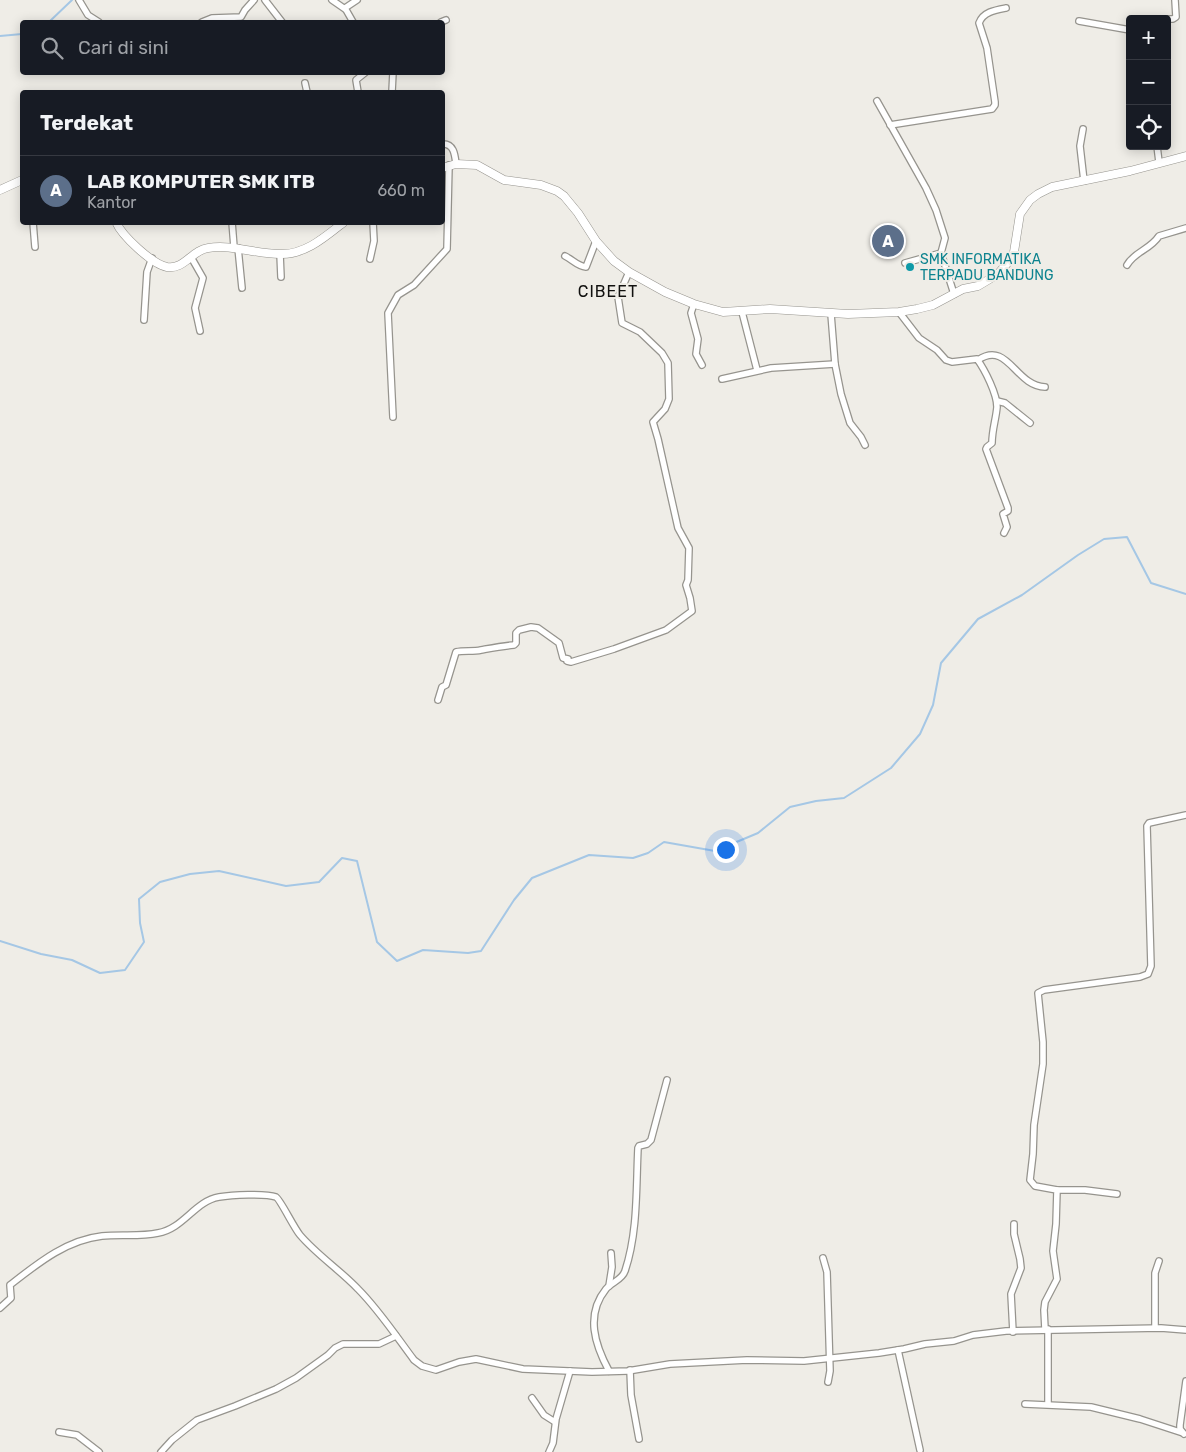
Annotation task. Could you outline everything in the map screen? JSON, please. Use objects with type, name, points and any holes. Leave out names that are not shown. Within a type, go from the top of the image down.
[{"type":"main road","points":[[449,166],[477,165],[504,180],[541,185],[556,191],[564,196],[578,213],[596,241],[610,258],[629,272],[665,292],[694,304],[715,311],[770,310],[848,314],[899,312],[933,305],[963,289],[978,286],[998,274],[1010,260],[1014,252],[1020,214],[1030,200],[1046,190],[1186,156]]},
{"type":"main road","points":[[0,190],[20,181]]},
{"type":"main road","points":[[117,225],[127,237],[157,263],[171,267],[181,264],[207,248],[236,248],[280,254],[299,251],[340,225]]},
{"type":"street","points":[[79,0],[88,15],[96,20]]},
{"type":"street","points":[[208,20],[213,18],[241,17],[254,0]]},
{"type":"street","points":[[332,0],[345,9],[352,20]]},
{"type":"street","points":[[345,9],[357,0]]},
{"type":"street","points":[[1171,19],[1176,16],[1175,0]]},
{"type":"street","points":[[269,1],[281,20]]},
{"type":"street","points":[[890,125],[992,110],[995,102],[989,55],[978,23],[987,14],[1006,8]]},
{"type":"street","points":[[1079,21],[1126,29]]},
{"type":"street","points":[[358,90],[356,81],[363,75]]},
{"type":"street","points":[[392,75],[392,90]]},
{"type":"street","points":[[305,83],[307,90]]},
{"type":"street","points":[[877,101],[926,188],[936,210],[945,238],[941,253],[954,294]]},
{"type":"street","points":[[1083,129],[1080,146],[1084,181]]},
{"type":"street","points":[[393,417],[388,313],[398,295],[414,285],[445,252],[448,240],[449,166],[454,153],[451,147],[445,144]]},
{"type":"street","points":[[1158,150],[1159,162]]},
{"type":"street","points":[[33,225],[35,247]]},
{"type":"street","points":[[232,225],[242,288]]},
{"type":"street","points":[[370,259],[374,242],[373,225]]},
{"type":"street","points":[[1127,265],[1133,257],[1153,244],[1159,236],[1186,228]]},
{"type":"street","points":[[565,256],[578,266],[586,267],[596,241]]},
{"type":"street","points":[[905,263],[941,253]]},
{"type":"street","points":[[280,254],[281,277]]},
{"type":"street","points":[[191,257],[203,278],[195,308],[200,331]]},
{"type":"street","points":[[144,320],[147,272],[152,258]]},
{"type":"street","points":[[438,700],[442,687],[446,685],[455,653],[465,650],[480,651],[486,648],[514,645],[516,643],[516,633],[519,630],[532,626],[538,628],[558,641],[563,658],[571,662],[666,630],[692,611],[686,585],[688,579],[689,548],[678,528],[653,422],[665,409],[668,401],[668,365],[662,353],[640,332],[621,322],[618,297],[629,272]]},
{"type":"street","points":[[694,304],[690,313],[698,339],[696,354],[702,365]]},
{"type":"street","points":[[742,312],[757,370]]},
{"type":"street","points":[[899,312],[919,338],[937,350],[946,360],[952,362],[978,360],[986,356],[1002,357],[1026,381],[1039,386],[1045,386]]},
{"type":"street","points":[[831,314],[835,364],[848,418],[865,445]]},
{"type":"street","points":[[978,360],[987,376],[996,401],[992,442],[987,446],[986,450],[1008,508],[1008,512],[1003,514],[1007,527],[1004,533]]},
{"type":"street","points":[[722,379],[757,370],[835,364]]},
{"type":"street","points":[[996,401],[1005,403],[1030,423]]},
{"type":"street","points":[[1117,1194],[1085,1190],[1058,1190],[1035,1186],[1030,1180],[1034,1126],[1043,1064],[1043,1042],[1038,993],[1044,990],[1140,977],[1148,974],[1151,966],[1147,826],[1149,823],[1186,815]]},
{"type":"street","points":[[609,1371],[597,1347],[593,1322],[594,1314],[598,1302],[609,1286],[620,1279],[626,1270],[635,1224],[638,1148],[647,1144],[650,1140],[666,1080]]},
{"type":"street","points":[[1048,1404],[1047,1329],[1044,1310],[1045,1302],[1057,1279],[1053,1250],[1058,1190]]},
{"type":"street","points":[[0,1308],[11,1298],[10,1285],[43,1260],[72,1244],[102,1236],[160,1233],[174,1227],[194,1210],[218,1197],[262,1195],[277,1197],[302,1237],[368,1299],[414,1360],[422,1366],[436,1370],[459,1362],[476,1359],[518,1369],[609,1371],[670,1364],[747,1360],[804,1361],[879,1353],[925,1344],[954,1341],[987,1333],[1047,1329],[1155,1328],[1186,1330]]},
{"type":"street","points":[[1013,1332],[1010,1300],[1021,1268],[1014,1234],[1014,1224]]},
{"type":"street","points":[[609,1286],[612,1267],[611,1254]]},
{"type":"street","points":[[823,1258],[827,1272],[830,1358],[830,1377],[828,1382]]},
{"type":"street","points":[[1155,1328],[1155,1273],[1159,1261]]},
{"type":"street","points":[[161,1452],[172,1440],[197,1420],[276,1389],[343,1344],[379,1344],[396,1336]]},
{"type":"street","points":[[898,1350],[920,1450]]},
{"type":"street","points":[[549,1452],[570,1370]]},
{"type":"street","points":[[630,1370],[631,1394],[639,1439]]},
{"type":"street","points":[[1184,1434],[1180,1425],[1186,1381]]},
{"type":"street","points":[[532,1398],[544,1415],[556,1422]]},
{"type":"street","points":[[1025,1404],[1091,1407],[1140,1419],[1184,1434]]},
{"type":"street","points":[[58,1432],[77,1435],[99,1452]]},
{"type":"waterway","points":[[51,20],[72,0]]},
{"type":"waterway","points":[[0,36],[20,34]]},
{"type":"waterway","points":[[0,941],[41,954],[72,960],[100,973],[125,970],[144,942],[140,923],[139,899],[160,882],[190,874],[219,871],[286,886],[319,882],[342,858],[357,861],[377,942],[397,961],[423,950],[468,953],[481,951],[514,900],[532,878],[589,855],[633,858],[648,853],[664,842],[715,851],[758,833],[790,807],[816,801],[844,798],[891,768],[920,734],[933,705],[941,663],[978,619],[1022,595],[1104,539],[1127,537],[1151,583],[1186,594]]},
{"type":"place","name":"LAB KOMPUTER SMK ITB","points":[[888,241]]},
{"type":"place","name":"SMK INFORMATIKA TERPADU BANDUNG","points":[[910,267]]},
{"type":"district","name":"CIBEET","points":[[608,291]]}]
